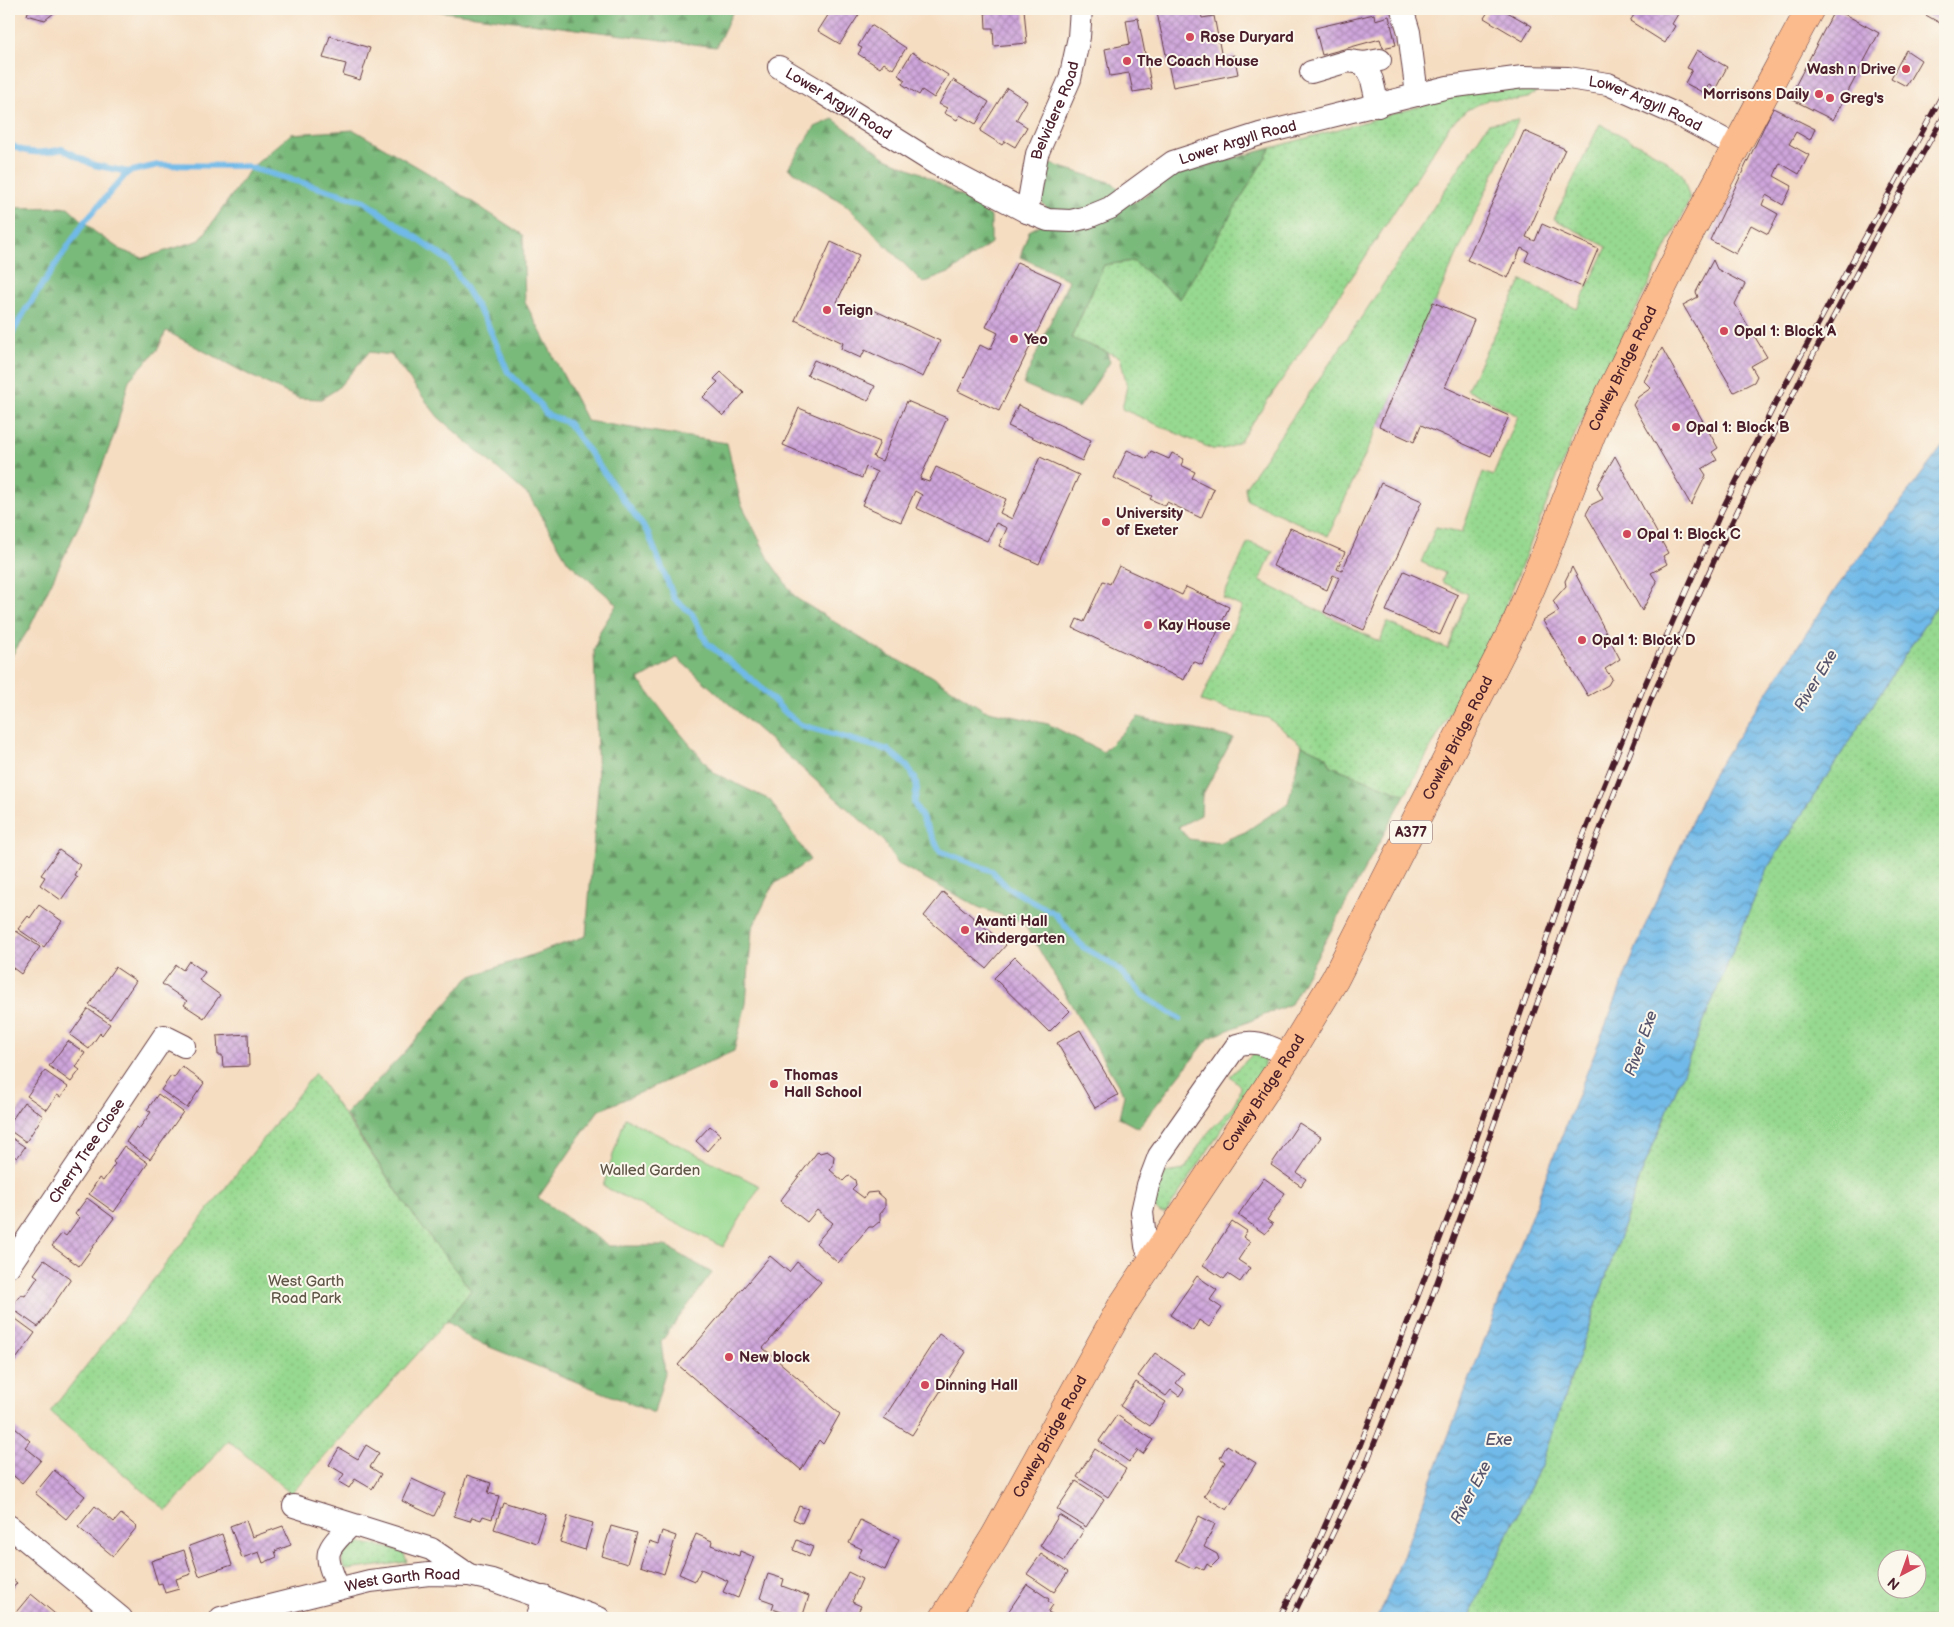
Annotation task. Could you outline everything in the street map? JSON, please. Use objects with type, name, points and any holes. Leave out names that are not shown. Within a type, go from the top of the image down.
[{"type":"highway","name":"Cowley Bridge Road","points":[[944,1618],[995,1536],[1121,1307],[1289,1056],[1348,953],[1517,621],[1599,415],[1684,244],[1810,9]]},
{"type":"street","name":"Belvidere Road","points":[[1027,212],[1037,154],[1070,79],[1081,9]]},
{"type":"street","points":[[1402,9],[1409,32],[1418,95]]},
{"type":"street","points":[[1409,32],[1420,9]]},
{"type":"street","points":[[1311,72],[1348,61],[1372,62],[1372,80],[1378,106]]},
{"type":"street","name":"Lower Argyll Road","points":[[779,67],[936,164],[1027,212],[1048,220],[1071,221],[1088,217],[1110,208],[1173,162],[1260,134],[1448,87],[1523,77],[1589,80],[1608,84],[1645,99],[1736,146]]},
{"type":"street","name":"Cherry Tree Close","points":[[9,1266],[166,1036]]},
{"type":"street","points":[[1151,1261],[1146,1246],[1142,1212],[1148,1185],[1159,1156],[1237,1045],[1246,1042],[1260,1043],[1289,1056]]},
{"type":"street","name":"West Garth Road","points":[[294,1506],[431,1549],[469,1575]]},
{"type":"street","name":"West Garth Road","points":[[338,1588],[327,1561],[328,1551],[335,1540],[351,1525]]},
{"type":"street","points":[[9,1526],[121,1618]]},
{"type":"street","name":"West Garth Road","points":[[226,1618],[370,1581],[429,1574],[469,1575],[492,1580],[600,1618]]},
{"type":"street","points":[[536,1618],[544,1597]]},
{"type":"green space","points":[[421,9],[734,9],[716,47]]},
{"type":"green space","points":[[1543,87],[1528,98],[1516,100],[1489,99],[1467,110],[1450,125],[1358,268],[1240,441],[1233,445],[1223,449],[1212,449],[1122,409],[1127,386],[1120,357],[1071,339],[1104,265],[1133,261],[1180,299],[1271,148],[1478,90]]},
{"type":"green space","points":[[833,119],[886,158],[921,173],[974,204],[991,217],[991,243],[951,272],[923,283],[846,205],[788,168],[815,127]]},
{"type":"green space","points":[[1519,119],[1328,536],[1247,500],[1245,487],[1367,309],[1488,124]]},
{"type":"green space","points":[[1600,124],[1660,156],[1682,174],[1690,199],[1570,445],[1496,629],[1405,795],[1331,766],[1326,756],[1302,745],[1268,718],[1233,711],[1201,701],[1242,607],[1223,598],[1248,542],[1273,551],[1260,581],[1380,642],[1387,622],[1448,649],[1468,594],[1442,582],[1445,573],[1421,562],[1436,527],[1462,532],[1483,472],[1493,476],[1518,416],[1467,389],[1522,280],[1577,309],[1607,247],[1554,219]]},
{"type":"green space","points":[[354,130],[428,173],[523,235],[525,302],[587,421],[727,443],[741,503],[771,563],[796,598],[891,657],[930,675],[984,710],[1048,724],[1103,752],[1138,717],[1233,738],[1202,796],[1201,815],[1178,827],[1189,839],[1218,843],[1245,832],[1288,803],[1302,745],[1326,756],[1331,766],[1405,795],[1291,1004],[1209,1038],[1138,1128],[1119,1118],[1124,1095],[1023,922],[980,908],[898,864],[882,839],[677,658],[639,680],[670,721],[714,773],[770,800],[810,860],[773,885],[752,929],[746,1004],[734,1051],[598,1111],[538,1198],[609,1246],[666,1246],[712,1273],[661,1342],[665,1373],[654,1413],[472,1340],[447,1321],[471,1290],[416,1219],[345,1114],[404,1053],[469,977],[586,936],[598,786],[594,650],[600,631],[617,604],[568,562],[529,496],[438,417],[391,355],[369,352],[337,389],[321,399],[298,398],[251,376],[166,331],[158,349],[129,380],[116,430],[82,519],[30,627],[9,660],[9,208],[68,207],[95,232],[121,250],[143,258],[200,240],[251,168],[291,134]]},
{"type":"green space","points":[[1271,148],[1180,299],[1133,261],[1104,265],[1071,338],[1107,352],[1110,362],[1079,408],[1023,384],[1069,280],[1020,257],[1029,231],[1040,225],[1046,207],[1034,194],[1041,161],[1113,183],[1133,203],[1177,174]]},
{"type":"green space","points":[[1945,593],[1945,1618],[1471,1618],[1472,1609],[1541,1465],[1641,1175],[1766,870]]},
{"type":"green space","points":[[1261,1054],[1265,1059],[1263,1068],[1166,1213],[1160,1213],[1154,1207],[1154,1201],[1164,1173],[1184,1170],[1204,1138],[1228,1112],[1236,1100],[1240,1086],[1230,1076],[1252,1055]]},
{"type":"green space","name":"West Garth Road Park","points":[[315,1073],[416,1219],[471,1290],[447,1321],[291,1494],[228,1440],[167,1511],[50,1412]]},
{"type":"green space","name":"Walled Garden","points":[[625,1118],[760,1186],[723,1247],[603,1186]]},
{"type":"green space","points":[[357,1542],[403,1551],[407,1562],[348,1570],[344,1568],[342,1559],[344,1552]]},
{"type":"water","name":"Exe","points":[[1945,443],[1945,593],[1766,870],[1641,1175],[1541,1465],[1472,1609],[1471,1618],[1377,1618],[1403,1556],[1555,1153],[1644,928],[1713,774],[1837,587]]},
{"type":"building","points":[[29,9],[59,9],[45,20],[27,15]]},
{"type":"building","points":[[832,9],[853,9],[860,13],[840,44],[818,31]]},
{"type":"building","points":[[985,9],[1024,9],[1027,43],[994,46],[993,28],[986,28]]},
{"type":"building","name":"Rose Duryard","points":[[1175,9],[1200,9],[1202,18],[1214,16],[1222,58],[1234,55],[1238,74],[1173,87],[1157,13]]},
{"type":"building","points":[[1490,9],[1502,9],[1532,26],[1523,41],[1484,18]]},
{"type":"building","points":[[1638,9],[1681,9],[1672,24],[1675,26],[1665,43],[1630,21]]},
{"type":"building","points":[[1835,9],[1879,33],[1833,120],[1789,98]]},
{"type":"building","points":[[1915,9],[1945,9],[1945,15],[1940,23]]},
{"type":"building","points":[[1374,14],[1375,20],[1389,16],[1396,45],[1383,48],[1380,39],[1322,55],[1315,28]]},
{"type":"building","name":"The Coach House","points":[[1138,18],[1152,89],[1133,92],[1129,73],[1110,76],[1105,49],[1130,44],[1126,20]]},
{"type":"building","points":[[871,25],[906,48],[893,69],[884,63],[880,68],[858,54],[862,48],[858,46]]},
{"type":"building","points":[[330,36],[370,48],[360,80],[343,75],[346,64],[323,58]]},
{"type":"building","points":[[1697,50],[1727,67],[1716,88],[1709,84],[1704,93],[1685,83],[1692,70],[1687,68]]},
{"type":"building","name":"Wash n Drive","points":[[1906,50],[1921,60],[1906,86],[1891,78]]},
{"type":"building","points":[[912,52],[948,75],[934,98],[922,90],[919,95],[902,84],[905,80],[898,75]]},
{"type":"building","points":[[953,80],[989,102],[976,124],[960,115],[957,120],[944,113],[947,108],[939,104]]},
{"type":"building","points":[[1007,88],[1027,101],[1016,120],[1027,127],[1015,147],[1005,141],[1002,145],[980,131]]},
{"type":"building","points":[[1773,108],[1815,129],[1810,140],[1796,132],[1789,144],[1809,155],[1799,174],[1780,163],[1774,176],[1792,186],[1783,205],[1766,195],[1762,205],[1778,214],[1768,234],[1751,225],[1736,254],[1710,240]]},
{"type":"building","points":[[1524,131],[1565,149],[1526,237],[1535,241],[1542,224],[1598,249],[1582,287],[1525,261],[1529,252],[1521,248],[1508,278],[1467,260]]},
{"type":"building","name":"Teign","points":[[831,242],[859,255],[837,302],[862,313],[865,306],[940,341],[923,377],[865,350],[861,358],[841,349],[843,343],[795,320]]},
{"type":"building","name":"Opal 1: Block A","points":[[1713,260],[1717,269],[1745,284],[1735,304],[1767,357],[1751,366],[1757,376],[1754,382],[1734,392],[1683,305],[1698,297],[1696,292]]},
{"type":"building","name":"Yeo","points":[[1017,262],[1061,282],[999,411],[958,391],[980,345],[990,350],[998,333],[986,327]]},
{"type":"building","points":[[1433,302],[1474,320],[1445,387],[1509,416],[1491,456],[1421,425],[1414,442],[1379,426]]},
{"type":"building","name":"Opal 1: Block B","points":[[1662,348],[1718,448],[1712,452],[1717,460],[1702,469],[1706,475],[1691,505],[1633,405],[1638,397],[1651,388],[1644,381]]},
{"type":"building","points":[[814,360],[875,386],[868,401],[807,375]]},
{"type":"building","points":[[721,372],[744,393],[723,416],[703,397],[718,382],[714,379]]},
{"type":"building","points":[[907,401],[947,418],[920,479],[929,482],[936,467],[1006,499],[1000,513],[1012,519],[1040,457],[1079,475],[1039,564],[999,546],[1007,528],[996,523],[987,541],[916,508],[922,495],[915,491],[901,522],[862,505],[877,472],[866,467],[862,478],[783,445],[799,408],[880,442],[873,457],[882,461]]},
{"type":"building","points":[[1018,405],[1091,440],[1082,461],[1008,426]]},
{"type":"building","points":[[1127,450],[1147,459],[1151,451],[1169,459],[1172,453],[1184,459],[1181,465],[1195,472],[1192,478],[1214,489],[1201,518],[1167,502],[1166,506],[1150,499],[1152,496],[1114,478]]},
{"type":"building","name":"Opal 1: Block C","points":[[1615,456],[1668,553],[1663,556],[1667,564],[1651,573],[1657,582],[1642,611],[1586,514],[1591,505],[1603,499],[1597,487]]},
{"type":"building","points":[[1381,483],[1422,501],[1364,630],[1324,612],[1339,578],[1333,575],[1327,590],[1273,566],[1290,528],[1345,552],[1337,569],[1342,571]]},
{"type":"building","name":"Kay House","points":[[1119,566],[1182,595],[1186,587],[1229,607],[1202,665],[1193,661],[1184,680],[1073,628],[1077,619],[1084,622],[1103,581],[1110,584]]},
{"type":"building","name":"Opal 1: Block D","points":[[1572,567],[1620,659],[1605,669],[1612,678],[1608,685],[1588,696],[1543,621],[1559,611],[1553,601],[1566,586],[1565,581]]},
{"type":"building","points":[[1404,571],[1458,595],[1440,635],[1386,611]]},
{"type":"building","points":[[59,850],[80,865],[74,875],[77,877],[61,900],[40,885],[45,877],[41,875]]},
{"type":"building","name":"Avanti Hall Kindergarten","points":[[943,892],[1006,945],[986,968],[924,916]]},
{"type":"building","points":[[39,905],[62,921],[44,947],[18,929],[28,916],[30,918]]},
{"type":"building","points":[[16,931],[40,947],[21,974],[9,965],[9,942]]},
{"type":"building","name":"Avanti Hall Kindergarten","points":[[1015,957],[1070,1011],[1049,1032],[994,978]]},
{"type":"building","points":[[189,961],[205,972],[199,980],[220,995],[204,1018],[184,1005],[187,1001],[162,984],[176,965],[183,970]]},
{"type":"building","points":[[115,967],[136,981],[110,1019],[89,1005]]},
{"type":"building","points":[[88,1009],[110,1024],[102,1035],[100,1033],[89,1049],[70,1035]]},
{"type":"building","points":[[1080,1030],[1118,1095],[1095,1108],[1057,1043]]},
{"type":"building","points":[[248,1034],[249,1066],[223,1067],[222,1055],[218,1055],[217,1036]]},
{"type":"building","points":[[68,1041],[85,1053],[76,1067],[80,1070],[71,1082],[49,1066]]},
{"type":"building","points":[[182,1066],[204,1083],[187,1108],[161,1090],[171,1076],[174,1078]]},
{"type":"building","points":[[45,1071],[68,1087],[61,1097],[57,1095],[47,1110],[27,1096]]},
{"type":"building","points":[[158,1094],[183,1112],[150,1159],[126,1142],[136,1127],[139,1129],[151,1112],[147,1110]]},
{"type":"building","points":[[24,1102],[43,1116],[26,1142],[9,1130],[9,1124]]},
{"type":"building","points":[[1299,1123],[1321,1137],[1297,1173],[1306,1179],[1301,1186],[1271,1165]]},
{"type":"building","points":[[710,1126],[721,1135],[707,1151],[696,1141]]},
{"type":"building","points":[[9,1136],[25,1147],[17,1158],[14,1156],[9,1163]]},
{"type":"building","points":[[124,1146],[148,1163],[114,1212],[89,1194],[99,1178],[103,1181],[115,1164],[113,1162]]},
{"type":"building","points":[[818,1151],[820,1153],[827,1151],[834,1156],[833,1166],[830,1170],[843,1181],[850,1176],[855,1180],[856,1185],[852,1189],[864,1198],[867,1193],[877,1192],[885,1199],[885,1208],[880,1214],[880,1221],[873,1227],[869,1227],[838,1263],[816,1243],[833,1223],[817,1210],[807,1222],[780,1201]]},
{"type":"building","points":[[1264,1178],[1285,1193],[1267,1220],[1273,1224],[1265,1234],[1238,1215]]},
{"type":"building","points":[[87,1198],[114,1218],[79,1266],[52,1246],[62,1233],[66,1236],[79,1218],[75,1214]]},
{"type":"building","points":[[1232,1221],[1247,1231],[1243,1237],[1250,1242],[1238,1260],[1250,1268],[1240,1282],[1228,1274],[1224,1279],[1203,1265]]},
{"type":"building","name":"New block","points":[[770,1256],[789,1272],[797,1262],[821,1282],[763,1348],[840,1414],[823,1444],[819,1440],[801,1470],[678,1365]]},
{"type":"building","points":[[44,1260],[71,1279],[38,1327],[11,1308],[21,1294],[25,1296],[38,1277],[34,1274]]},
{"type":"building","points":[[1197,1276],[1217,1290],[1210,1300],[1222,1308],[1209,1327],[1199,1320],[1193,1331],[1170,1315]]},
{"type":"building","points":[[9,1314],[35,1333],[9,1369]]},
{"type":"building","name":"Dinning Hall","points":[[939,1334],[966,1352],[912,1435],[884,1418]]},
{"type":"building","points":[[1155,1353],[1184,1373],[1176,1383],[1184,1389],[1179,1396],[1171,1390],[1166,1396],[1138,1376]]},
{"type":"building","points":[[1136,1382],[1166,1402],[1150,1426],[1120,1406]]},
{"type":"building","points":[[1117,1415],[1153,1440],[1143,1454],[1138,1450],[1129,1462],[1099,1441]]},
{"type":"building","points":[[15,1428],[30,1441],[25,1447],[41,1460],[22,1483],[9,1472],[9,1435]]},
{"type":"building","points":[[366,1445],[379,1453],[370,1467],[381,1474],[372,1489],[355,1479],[349,1488],[339,1482],[344,1474],[329,1465],[339,1448],[358,1459]]},
{"type":"building","points":[[1227,1445],[1256,1463],[1227,1510],[1204,1496],[1225,1462],[1220,1458]]},
{"type":"building","points":[[1095,1449],[1126,1469],[1108,1497],[1077,1477]]},
{"type":"building","points":[[54,1470],[85,1496],[66,1519],[35,1493]]},
{"type":"building","points":[[467,1475],[491,1483],[488,1493],[499,1496],[492,1519],[483,1516],[481,1520],[472,1517],[470,1521],[454,1516]]},
{"type":"building","points":[[412,1479],[445,1494],[434,1516],[402,1501]]},
{"type":"building","points":[[1076,1481],[1104,1499],[1086,1527],[1057,1509]]},
{"type":"building","points":[[503,1502],[546,1515],[537,1543],[494,1529]]},
{"type":"building","points":[[95,1506],[114,1522],[121,1514],[137,1527],[113,1556],[78,1527]]},
{"type":"building","points":[[799,1506],[808,1509],[802,1523],[793,1519]]},
{"type":"building","points":[[1059,1515],[1084,1530],[1064,1561],[1040,1546]]},
{"type":"building","points":[[568,1516],[593,1523],[585,1550],[560,1542]]},
{"type":"building","points":[[1199,1516],[1215,1524],[1204,1547],[1217,1554],[1219,1559],[1211,1567],[1207,1564],[1204,1570],[1196,1566],[1194,1569],[1176,1560]]},
{"type":"building","points":[[246,1520],[252,1537],[283,1526],[291,1545],[275,1551],[277,1557],[263,1563],[259,1552],[242,1558],[230,1526]]},
{"type":"building","points":[[860,1520],[899,1539],[885,1570],[858,1557],[862,1549],[849,1543]]},
{"type":"building","points":[[611,1526],[636,1533],[627,1564],[602,1556]]},
{"type":"building","points":[[662,1531],[676,1536],[664,1574],[641,1566],[649,1541],[658,1544]]},
{"type":"building","points":[[222,1534],[232,1565],[199,1576],[189,1546]]},
{"type":"building","points":[[696,1534],[712,1541],[711,1545],[739,1556],[740,1551],[754,1557],[738,1598],[723,1592],[728,1581],[701,1569],[695,1581],[679,1574]]},
{"type":"building","points":[[797,1540],[813,1547],[809,1557],[793,1550]]},
{"type":"building","points":[[184,1550],[191,1574],[176,1579],[179,1589],[165,1593],[162,1583],[158,1584],[151,1561]]},
{"type":"building","points":[[1041,1554],[1068,1572],[1054,1592],[1027,1574]]},
{"type":"building","points":[[848,1572],[862,1579],[852,1602],[861,1606],[855,1618],[825,1618]]},
{"type":"building","points":[[768,1574],[784,1579],[782,1586],[809,1596],[802,1618],[772,1609],[774,1603],[760,1598]]},
{"type":"building","points":[[9,1576],[17,1583],[9,1593]]},
{"type":"building","points":[[1027,1584],[1049,1599],[1048,1601],[1053,1605],[1048,1612],[1052,1614],[1049,1618],[1004,1618]]},
{"type":"building","points":[[31,1594],[60,1618],[12,1617]]},
{"type":"building","points":[[393,1616],[425,1616],[425,1618],[393,1618]]},
{"type":"waterway","points":[[9,143],[21,150],[34,152],[62,149],[94,165],[128,172],[158,165],[245,166],[364,201],[449,261],[488,325],[508,372],[540,404],[546,414],[568,423],[648,533],[674,598],[692,614],[707,643],[758,685],[801,725],[888,750],[906,765],[915,778],[917,789],[914,803],[940,851],[992,871],[1007,887],[1055,914],[1083,947],[1116,967],[1144,996],[1180,1019]]},
{"type":"waterway","points":[[9,339],[25,311],[85,221],[128,172]]},
{"type":"railway","points":[[1279,1618],[1316,1546],[1357,1453],[1451,1210],[1582,839],[1643,689],[1722,510],[1777,400],[1945,90]]},
{"type":"railway","points":[[1292,1618],[1364,1469],[1424,1319],[1594,845],[1652,697],[1724,539],[1803,374],[1878,233],[1945,114]]},
{"type":"place","name":"Rose Duryard","points":[[1190,37]]},
{"type":"place","name":"The Coach House","points":[[1127,61]]},
{"type":"place","name":"Wash n Drive","points":[[1906,69]]},
{"type":"place","name":"Morrisons Daily","points":[[1819,94]]},
{"type":"place","name":"Greg's","points":[[1830,98]]},
{"type":"place","name":"Teign","points":[[827,310]]},
{"type":"place","name":"Opal 1: Block A","points":[[1724,331]]},
{"type":"place","name":"Yeo","points":[[1014,339]]},
{"type":"place","name":"Opal 1: Block B","points":[[1676,427]]},
{"type":"place","name":"University of Exeter","points":[[1106,522]]},
{"type":"place","name":"Opal 1: Block C","points":[[1627,534]]},
{"type":"place","name":"Kay House","points":[[1148,625]]},
{"type":"place","name":"Opal 1: Block D","points":[[1582,640]]},
{"type":"place","name":"Avanti Hall Kindergarten","points":[[965,930]]},
{"type":"place","name":"Thomas Hall School","points":[[774,1084]]},
{"type":"place","name":"New block","points":[[729,1357]]},
{"type":"place","name":"Dinning Hall","points":[[925,1385]]},
{"type":"water label","name":"River Exe","points":[[1815,680]]},
{"type":"water label","name":"River Exe","points":[[1640,1043]]},
{"type":"water label","name":"River Exe","points":[[1470,1492]]}]
